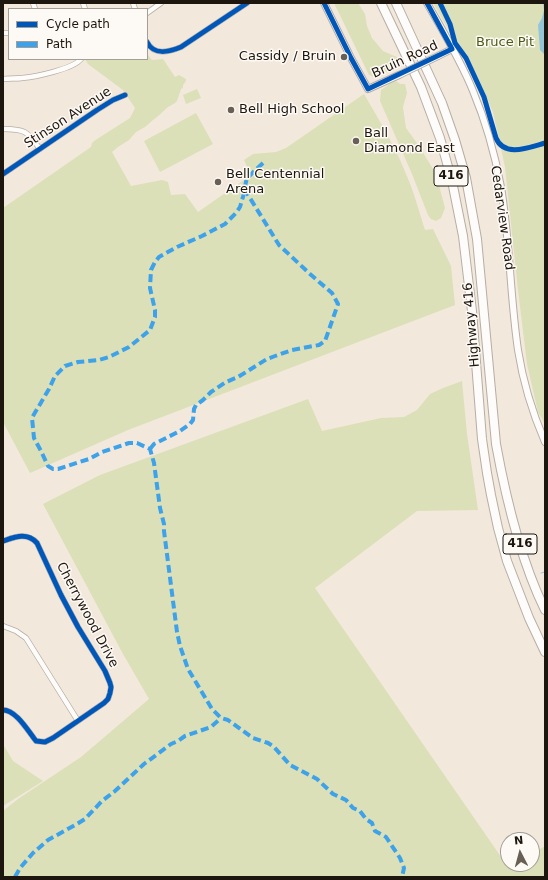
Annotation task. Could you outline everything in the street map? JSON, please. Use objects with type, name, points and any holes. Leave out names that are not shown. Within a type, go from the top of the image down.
[{"type":"highway","name":"Highway 416","points":[[381,3],[421,87],[440,138],[452,181],[464,236],[472,311],[482,440],[490,488],[498,528],[507,561],[529,618],[545,651]]},
{"type":"highway","name":"Highway 416","points":[[396,3],[442,103],[466,178],[477,239],[496,444],[502,476],[517,534],[536,592],[545,610]]},
{"type":"main road","name":"Bruin Road","points":[[324,3],[368,89],[452,49]]},
{"type":"main road","name":"Cedarview Road","points":[[427,3],[473,91],[492,148],[500,186],[506,227],[518,349],[530,402],[545,442]]},
{"type":"street","points":[[148,12],[161,3]]},
{"type":"street","points":[[148,44],[158,52],[172,51],[182,47],[247,3]]},
{"type":"street","points":[[3,78],[23,78],[57,71],[69,67],[80,60]]},
{"type":"street","name":"Stinson Avenue","points":[[3,174],[97,110],[113,100],[125,95]]},
{"type":"street","points":[[3,129],[16,128],[23,131],[30,135],[40,149]]},
{"type":"street","name":"Cherrywood Drive","points":[[3,541],[16,536],[28,536],[33,538],[37,543],[61,595],[78,627],[105,671],[111,687],[108,699],[104,703],[45,742],[36,741],[12,712],[3,710]]},
{"type":"street","points":[[3,626],[16,631],[26,638],[78,721]]},
{"type":"green space","points":[[334,3],[358,3],[365,14],[367,26],[372,38],[383,51],[399,58],[399,65],[375,77],[369,75]]},
{"type":"green space","name":"Bruce Pit","points":[[433,3],[545,3],[545,424],[538,412],[527,364],[505,167],[493,112],[467,55],[451,34]]},
{"type":"green space","points":[[148,55],[152,60],[163,59],[175,77],[179,75],[186,79],[175,103],[112,152],[131,186],[162,180],[168,182],[171,195],[185,194],[198,212],[251,175],[244,160],[253,154],[276,152],[286,148],[364,94],[402,164],[425,230],[433,229],[451,266],[455,305],[128,430],[30,473],[3,422],[3,208],[91,147],[94,141],[130,118],[135,108],[123,90],[88,64],[86,60],[148,60]]},
{"type":"green space","points":[[396,81],[400,84],[405,84],[407,93],[403,107],[406,128],[436,174],[445,208],[441,218],[436,221],[431,219],[428,215],[380,101],[381,90]]},
{"type":"green space","points":[[197,89],[201,98],[186,104],[183,95]]},
{"type":"green space","points":[[196,113],[213,144],[160,172],[144,141]]},
{"type":"green space","points":[[462,381],[467,434],[478,510],[417,511],[315,588],[500,855],[500,872],[540,872],[540,849],[545,846],[545,877],[3,877],[3,811],[18,799],[81,757],[149,699],[123,654],[43,504],[100,475],[308,399],[322,431],[381,418],[404,417],[417,410],[430,394]]},
{"type":"green space","points":[[3,744],[13,761],[43,781],[3,806]]},
{"type":"water","points":[[543,3],[545,3],[545,55],[540,50],[538,25],[544,10]]},
{"type":"waterway","points":[[541,573],[545,572]]},
{"type":"marked path","points":[[263,163],[247,178],[240,207],[225,224],[177,247],[159,257],[155,262],[151,270],[150,288],[155,317],[150,330],[129,347],[109,357],[99,360],[78,362],[65,366],[55,376],[32,418],[34,438],[48,466],[53,469],[58,469],[89,459],[102,452],[129,443],[137,443],[150,449],[154,463],[160,508],[164,524],[177,632],[188,669],[212,709],[221,718],[228,720],[253,738],[268,743],[274,747],[290,765],[317,779],[333,794],[346,800],[353,808],[360,811],[366,819],[372,823],[375,831],[386,837],[400,858],[404,868],[402,877]]},
{"type":"marked path","points":[[150,449],[154,444],[180,431],[190,424],[193,420],[196,405],[226,382],[238,377],[267,359],[292,350],[319,345],[325,341],[338,304],[332,293],[279,245],[245,190]]},
{"type":"marked path","points":[[15,877],[20,868],[33,853],[48,840],[85,819],[102,801],[144,764],[171,744],[185,736],[211,727],[221,718]]},
{"type":"cycle path","points":[[148,43],[154,49],[162,52],[181,47],[247,3]]},
{"type":"cycle path","points":[[324,3],[368,89],[452,49],[427,3]]},
{"type":"cycle path","points":[[440,3],[450,24],[455,43],[466,58],[484,97],[496,138],[500,144],[505,148],[518,150],[545,143]]},
{"type":"cycle path","points":[[3,174],[97,110],[113,100],[125,95]]},
{"type":"cycle path","points":[[3,541],[25,536],[37,543],[61,595],[78,627],[105,671],[111,687],[108,699],[104,703],[45,742],[36,741],[13,713],[3,710]]},
{"type":"place","name":"Cassidy / Bruin","points":[[344,57]]},
{"type":"place","name":"Bell High School","points":[[231,110]]},
{"type":"place","name":"Ball Diamond East","points":[[356,141]]},
{"type":"place","name":"Bell Centennial Arena","points":[[218,182]]}]
